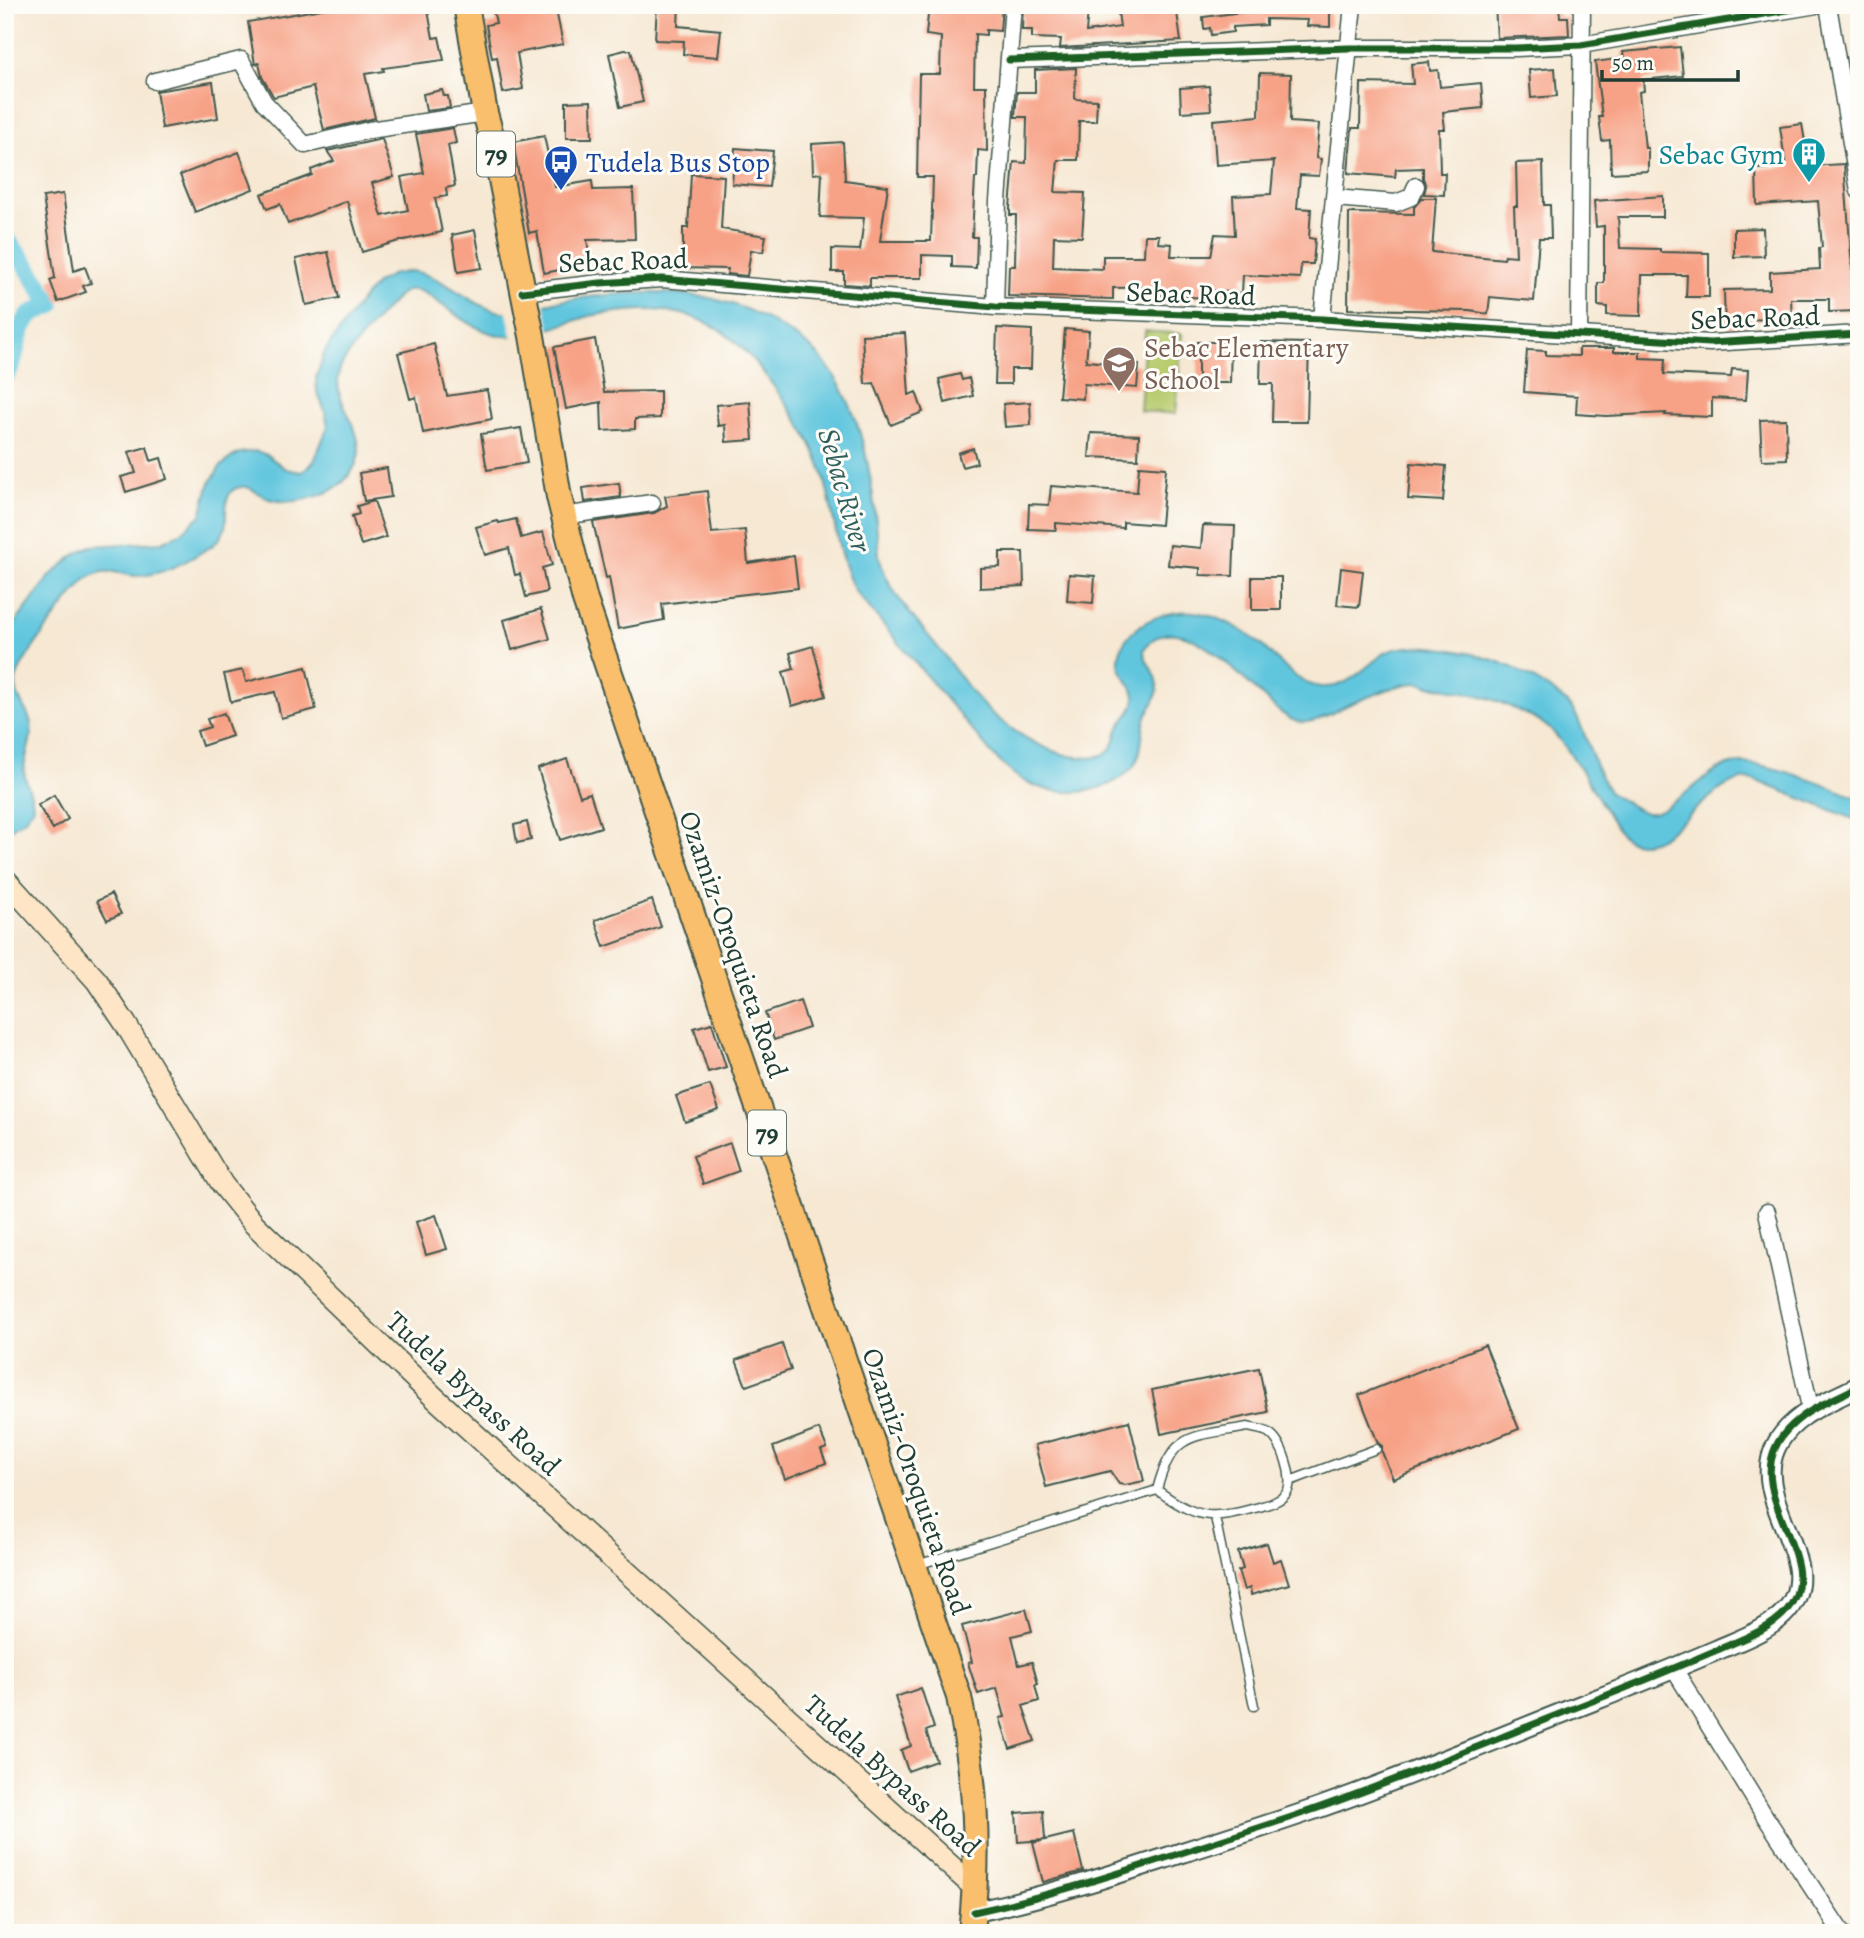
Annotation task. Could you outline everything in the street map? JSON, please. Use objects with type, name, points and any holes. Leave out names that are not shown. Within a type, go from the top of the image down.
[{"type":"highway","name":"Ozamiz-Oroquieta Road","points":[[466,5],[485,113],[495,149],[532,336],[564,516],[585,600],[959,1697],[970,1749],[977,1824],[973,1911]]},
{"type":"main road","name":"Tudela Bypass Road","points":[[11,885],[97,981],[215,1173],[254,1223],[973,1911]]},
{"type":"street","points":[[995,307],[998,201],[1013,5]]},
{"type":"street","points":[[1322,319],[1353,5]]},
{"type":"street","points":[[1579,335],[1582,5]]},
{"type":"street","points":[[1009,60],[1349,48],[1516,48],[1581,45],[1816,5]]},
{"type":"street","points":[[1828,5],[1859,191]]},
{"type":"street","points":[[155,81],[241,60],[264,102],[305,145],[369,130],[485,113]]},
{"type":"street","points":[[1334,198],[1396,203],[1411,197],[1416,186]]},
{"type":"street","name":"Sebac Road","points":[[523,297],[600,283],[662,279],[995,307],[1322,319],[1710,342],[1859,334]]},
{"type":"street","points":[[564,516],[652,503]]},
{"type":"street","points":[[1767,1212],[1811,1412]]},
{"type":"street","points":[[973,1911],[1081,1886],[1318,1808],[1674,1669],[1772,1623],[1795,1597],[1799,1581],[1797,1562],[1768,1469],[1771,1453],[1803,1416],[1859,1387]]},
{"type":"street","points":[[1674,1669],[1766,1818],[1842,1933]]},
{"type":"lane","points":[[1248,1427],[1270,1434],[1278,1441],[1290,1482],[1289,1490],[1282,1498],[1269,1504],[1215,1517],[1181,1507],[1157,1490],[1166,1460],[1178,1445],[1196,1437],[1248,1427]]},
{"type":"lane","points":[[1290,1482],[1376,1449]]},
{"type":"lane","points":[[914,1566],[1157,1490]]},
{"type":"lane","points":[[1215,1517],[1254,1706]]},
{"type":"green space","points":[[1145,331],[1182,334],[1176,414],[1140,411]]},
{"type":"water","name":"Sebac River","points":[[411,271],[435,279],[481,305],[502,312],[609,295],[695,295],[730,303],[764,317],[804,342],[829,368],[844,392],[855,418],[870,473],[879,556],[897,596],[979,701],[1014,730],[1058,753],[1082,758],[1099,756],[1109,751],[1135,699],[1133,689],[1119,663],[1120,651],[1126,640],[1134,630],[1157,617],[1169,613],[1193,612],[1211,616],[1235,627],[1258,642],[1295,676],[1322,687],[1348,681],[1385,653],[1414,647],[1453,650],[1507,665],[1548,688],[1568,704],[1578,719],[1606,787],[1616,797],[1647,813],[1666,807],[1721,768],[1745,763],[1777,769],[1859,798],[1859,821],[1754,780],[1737,781],[1719,790],[1670,831],[1653,841],[1637,843],[1621,835],[1581,769],[1554,733],[1541,722],[1515,709],[1473,694],[1416,683],[1385,691],[1317,720],[1295,721],[1280,712],[1200,643],[1180,634],[1161,635],[1144,649],[1144,655],[1158,686],[1144,724],[1140,751],[1132,768],[1109,784],[1081,792],[1039,787],[1017,777],[993,755],[855,591],[842,558],[824,475],[810,442],[767,376],[739,345],[724,333],[688,316],[668,311],[644,310],[600,314],[536,333],[504,336],[478,328],[425,293],[413,290],[397,297],[356,345],[339,372],[338,386],[358,439],[359,452],[355,466],[344,481],[329,492],[298,501],[278,501],[248,488],[235,489],[228,497],[224,531],[212,546],[181,564],[154,574],[136,576],[104,572],[89,577],[55,617],[25,660],[16,680],[17,693],[31,724],[24,771],[33,807],[24,820],[5,832],[5,637],[51,575],[74,555],[91,546],[162,542],[181,533],[201,515],[209,485],[220,467],[232,457],[256,451],[267,455],[286,469],[301,472],[308,468],[314,461],[328,426],[317,392],[316,378],[325,351],[376,284],[391,275]]},
{"type":"pier","points":[[544,301],[551,332],[513,340],[506,309]]},
{"type":"building","points":[[344,5],[427,5],[433,38],[439,37],[444,60],[383,68],[384,71],[365,74],[375,118],[324,130],[313,87],[273,96],[262,77],[259,63],[255,64],[248,22]]},
{"type":"building","points":[[492,5],[555,5],[563,44],[517,53],[523,89],[503,93],[497,57],[492,58],[486,25],[496,23]]},
{"type":"building","points":[[657,5],[679,5],[678,26],[721,30],[718,57],[683,54],[684,41],[655,40]]},
{"type":"building","points":[[929,5],[1002,5],[1000,31],[986,30],[986,35],[975,34],[974,86],[986,86],[987,151],[978,150],[975,178],[972,237],[977,237],[976,268],[952,267],[952,256],[922,255],[922,278],[870,278],[870,286],[844,284],[844,272],[832,272],[832,249],[860,250],[864,218],[820,217],[822,173],[813,174],[812,144],[843,142],[845,180],[888,186],[880,241],[931,241],[933,177],[917,177],[919,74],[940,74],[941,37],[926,35]]},
{"type":"building","points":[[1117,5],[1176,5],[1181,41],[1060,48],[1061,39],[1032,38],[1032,30],[1022,30],[1023,6],[1088,10],[1086,32],[1120,27]]},
{"type":"building","points":[[1242,5],[1330,5],[1330,27],[1307,26],[1308,20],[1266,19],[1266,25],[1233,27],[1233,32],[1211,35],[1210,28],[1204,29],[1203,17],[1242,12]]},
{"type":"building","points":[[1495,5],[1559,5],[1560,17],[1568,17],[1569,35],[1497,38]]},
{"type":"building","points":[[1680,47],[1683,76],[1643,80],[1644,91],[1639,92],[1645,148],[1648,148],[1648,171],[1611,173],[1610,140],[1602,141],[1599,117],[1602,117],[1595,62],[1624,58],[1623,52]]},
{"type":"building","points":[[631,50],[643,102],[620,107],[609,54]]},
{"type":"building","points":[[1429,62],[1430,71],[1438,70],[1440,87],[1481,83],[1483,108],[1443,112],[1445,129],[1439,129],[1440,173],[1445,173],[1444,195],[1424,194],[1426,186],[1423,168],[1396,169],[1395,177],[1348,173],[1352,128],[1360,128],[1361,83],[1413,84],[1411,64]]},
{"type":"building","points":[[1076,68],[1075,99],[1097,100],[1096,121],[1079,121],[1078,160],[1058,160],[1055,192],[1085,193],[1082,237],[1054,236],[1053,267],[1103,269],[1103,256],[1144,256],[1145,235],[1159,235],[1158,243],[1172,244],[1171,256],[1211,256],[1215,234],[1235,235],[1233,196],[1271,194],[1274,161],[1216,165],[1213,120],[1259,116],[1260,73],[1291,74],[1290,122],[1319,124],[1316,158],[1321,159],[1319,176],[1300,175],[1297,208],[1311,209],[1309,238],[1315,239],[1313,264],[1301,264],[1300,278],[1243,275],[1242,293],[1205,290],[1205,298],[1160,295],[1161,287],[1113,288],[1113,299],[1008,296],[1009,266],[1015,266],[1016,215],[1010,215],[1014,162],[1026,163],[1027,117],[1015,117],[1017,92],[1035,92],[1035,70]]},
{"type":"building","points":[[1555,68],[1557,96],[1531,98],[1529,70]]},
{"type":"building","points":[[213,82],[218,118],[162,128],[156,91]]},
{"type":"building","points":[[1209,86],[1211,110],[1181,112],[1180,88]]},
{"type":"building","points":[[442,90],[444,96],[448,96],[450,108],[426,111],[423,94]]},
{"type":"building","points":[[591,101],[592,138],[566,138],[566,102]]},
{"type":"building","points":[[1802,124],[1809,166],[1844,164],[1852,269],[1859,269],[1859,311],[1829,312],[1829,299],[1791,299],[1792,318],[1745,320],[1745,327],[1725,327],[1724,290],[1770,289],[1770,272],[1820,269],[1819,248],[1822,247],[1818,201],[1757,205],[1756,169],[1786,167],[1780,127]]},
{"type":"building","points":[[453,128],[456,143],[448,145],[455,186],[446,188],[447,196],[435,198],[442,232],[362,252],[347,201],[288,224],[280,204],[267,209],[261,194],[312,175],[311,170],[334,161],[327,151],[382,139],[394,177],[372,183],[382,216],[408,210],[401,177],[424,173],[416,134]]},
{"type":"building","points":[[544,136],[555,187],[592,181],[593,190],[633,189],[635,239],[587,240],[591,264],[544,273],[537,231],[529,233],[513,142]]},
{"type":"building","points":[[735,148],[773,151],[769,187],[732,184]]},
{"type":"building","points":[[239,152],[253,189],[195,212],[180,175]]},
{"type":"building","points":[[1543,162],[1544,205],[1550,205],[1551,238],[1539,238],[1534,301],[1490,297],[1488,314],[1470,311],[1348,309],[1349,213],[1414,214],[1414,207],[1422,198],[1436,198],[1432,252],[1504,259],[1505,255],[1516,256],[1516,163]]},
{"type":"building","points":[[691,174],[724,176],[721,229],[766,236],[763,252],[751,250],[747,276],[727,274],[728,269],[683,268],[683,228],[688,228]]},
{"type":"building","points":[[63,194],[74,271],[85,267],[91,283],[83,286],[86,292],[58,302],[50,280],[55,278],[43,197]]},
{"type":"building","points":[[1663,196],[1663,217],[1618,217],[1620,248],[1709,253],[1709,297],[1686,297],[1687,275],[1642,275],[1641,316],[1607,315],[1607,307],[1598,306],[1598,283],[1604,283],[1604,226],[1596,227],[1594,201]]},
{"type":"building","points":[[1763,228],[1764,256],[1734,257],[1734,229]]},
{"type":"building","points":[[475,230],[482,268],[458,272],[452,235]]},
{"type":"building","points":[[328,252],[339,298],[306,305],[296,259]]},
{"type":"building","points":[[997,328],[1032,330],[1031,369],[1011,369],[1011,384],[995,384]]},
{"type":"building","points":[[1065,329],[1089,331],[1086,361],[1139,365],[1137,388],[1084,384],[1083,399],[1059,397]]},
{"type":"building","points":[[905,333],[909,395],[916,392],[923,412],[891,425],[874,383],[865,384],[862,335]]},
{"type":"building","points":[[595,339],[604,392],[660,391],[660,418],[635,419],[635,429],[602,431],[601,402],[566,409],[554,347]]},
{"type":"building","points":[[1198,342],[1231,342],[1230,383],[1198,383]]},
{"type":"building","points":[[1261,342],[1309,343],[1307,422],[1272,422],[1273,384],[1260,384]]},
{"type":"building","points":[[434,344],[447,396],[487,390],[492,419],[423,433],[416,397],[410,399],[398,353]]},
{"type":"building","points":[[1579,348],[1614,348],[1614,352],[1640,352],[1640,358],[1665,359],[1664,374],[1731,377],[1732,369],[1748,370],[1746,400],[1712,398],[1712,417],[1665,415],[1666,413],[1606,416],[1576,414],[1577,396],[1524,392],[1527,350],[1546,351],[1546,355],[1579,356]]},
{"type":"building","points":[[960,374],[962,380],[969,378],[973,396],[945,403],[939,379]]},
{"type":"building","points":[[750,402],[753,440],[726,442],[725,425],[718,426],[716,405]]},
{"type":"building","points":[[1030,402],[1031,425],[1005,427],[1003,404]]},
{"type":"building","points":[[1786,419],[1787,459],[1762,460],[1760,420]]},
{"type":"building","points":[[521,428],[527,463],[487,470],[481,434]]},
{"type":"building","points":[[1091,433],[1139,435],[1138,459],[1089,457]]},
{"type":"building","points":[[147,447],[151,461],[161,458],[167,479],[126,492],[121,477],[136,473],[129,452]]},
{"type":"building","points":[[973,448],[977,463],[962,467],[958,453]]},
{"type":"building","points":[[1411,463],[1446,466],[1443,501],[1408,499]]},
{"type":"building","points":[[1139,466],[1166,468],[1161,525],[1123,522],[1123,528],[1056,523],[1056,530],[1028,529],[1029,504],[1049,505],[1051,486],[1137,492]]},
{"type":"building","points":[[387,468],[391,497],[364,501],[359,473]]},
{"type":"building","points":[[619,483],[621,497],[585,502],[583,488]]},
{"type":"building","points":[[707,491],[712,533],[745,530],[748,563],[794,556],[798,588],[662,604],[664,620],[618,629],[609,577],[606,578],[593,522],[654,513],[667,506],[665,496]]},
{"type":"building","points":[[374,501],[386,537],[361,545],[352,516],[359,514],[357,506]]},
{"type":"building","points":[[516,519],[521,538],[543,532],[552,565],[542,568],[547,592],[526,597],[520,574],[515,575],[509,548],[485,555],[476,527]]},
{"type":"building","points":[[1203,525],[1235,526],[1233,576],[1200,575],[1200,568],[1168,565],[1170,545],[1201,548]]},
{"type":"building","points":[[1000,552],[1023,552],[1024,586],[980,588],[980,568],[1000,567]]},
{"type":"building","points":[[1341,568],[1363,571],[1359,607],[1337,605]]},
{"type":"building","points":[[1069,574],[1095,576],[1093,603],[1067,601]]},
{"type":"building","points":[[1252,577],[1281,577],[1281,610],[1252,610]]},
{"type":"building","points":[[541,609],[550,639],[512,650],[504,620]]},
{"type":"building","points":[[813,646],[826,696],[792,706],[783,672],[794,669],[790,653]]},
{"type":"building","points":[[306,667],[316,709],[281,718],[275,692],[231,702],[224,674],[243,670],[246,682]]},
{"type":"building","points":[[224,713],[232,736],[202,746],[197,731],[210,727],[207,719]]},
{"type":"building","points":[[567,759],[580,796],[590,793],[601,827],[560,840],[538,769]]},
{"type":"building","points":[[54,795],[68,819],[53,829],[38,805]]},
{"type":"building","points":[[527,822],[531,840],[517,843],[514,825]]},
{"type":"building","points":[[111,894],[121,914],[107,920],[97,901]]},
{"type":"building","points":[[652,900],[661,927],[604,947],[595,920]]},
{"type":"building","points":[[800,1001],[809,1028],[774,1040],[765,1013]]},
{"type":"building","points":[[712,1023],[726,1067],[708,1072],[694,1028]]},
{"type":"building","points":[[710,1085],[719,1110],[685,1122],[676,1096]]},
{"type":"building","points":[[730,1143],[739,1171],[703,1184],[693,1156]]},
{"type":"building","points":[[436,1215],[447,1249],[426,1255],[416,1222]]},
{"type":"building","points":[[782,1344],[791,1370],[746,1386],[736,1360]]},
{"type":"building","points":[[1485,1345],[1519,1429],[1393,1479],[1382,1446],[1378,1443],[1359,1395]]},
{"type":"building","points":[[1259,1368],[1268,1412],[1161,1434],[1152,1390]]},
{"type":"building","points":[[1129,1421],[1144,1481],[1119,1484],[1110,1471],[1046,1487],[1035,1445]]},
{"type":"building","points":[[819,1429],[827,1448],[821,1450],[826,1463],[785,1479],[773,1447]]},
{"type":"building","points":[[1267,1543],[1273,1562],[1281,1559],[1289,1584],[1251,1595],[1250,1588],[1244,1590],[1238,1571],[1243,1569],[1238,1552]]},
{"type":"building","points":[[1026,1609],[1032,1631],[1012,1636],[1019,1665],[1032,1662],[1038,1684],[1035,1685],[1039,1701],[1023,1706],[1035,1741],[1010,1749],[1000,1718],[1005,1717],[997,1688],[978,1694],[968,1663],[972,1662],[962,1626]]},
{"type":"building","points":[[921,1688],[934,1728],[926,1731],[936,1761],[908,1771],[901,1750],[911,1746],[895,1697]]},
{"type":"building","points":[[1043,1811],[1045,1840],[1018,1842],[1016,1813]]},
{"type":"building","points":[[1074,1833],[1083,1871],[1043,1882],[1033,1843]]},
{"type":"waterway","points":[[5,238],[27,266],[51,305],[33,314],[26,321],[5,376]]},
{"type":"cycle path","points":[[1009,60],[1349,48],[1516,48],[1581,45],[1817,5]]},
{"type":"cycle path","points":[[522,292],[662,279],[995,307],[1322,319],[1710,343],[1859,334]]},
{"type":"cycle path","points":[[974,1912],[1106,1877],[1350,1796],[1641,1682],[1763,1629],[1787,1610],[1798,1588],[1798,1564],[1772,1490],[1771,1465],[1779,1440],[1803,1416],[1859,1386]]},
{"type":"place","name":"Sebac Gym","points":[[1809,184]]},
{"type":"place","name":"Tudela Bus Stop","points":[[561,192]]},
{"type":"place","name":"Sebac Elementary School","points":[[1119,393]]}]
